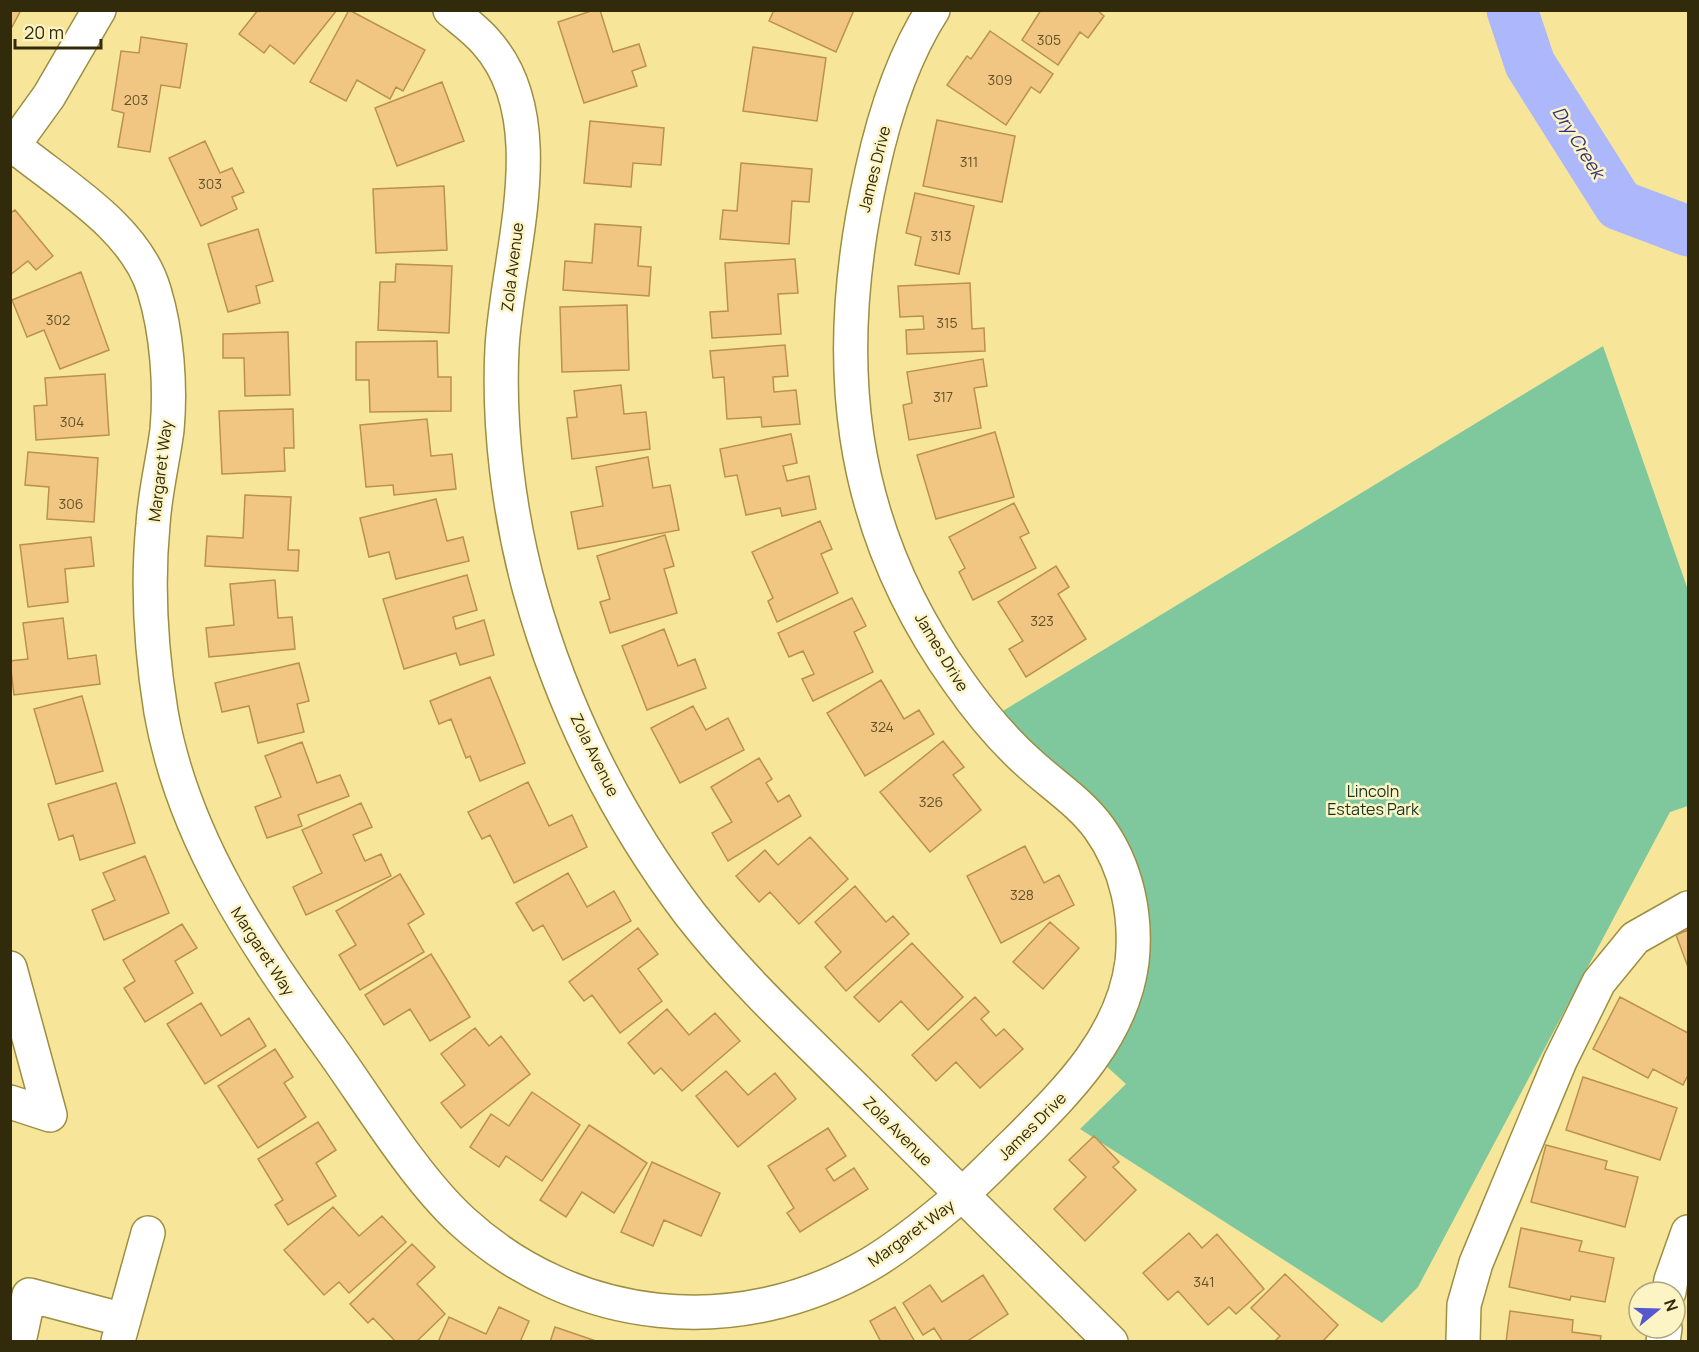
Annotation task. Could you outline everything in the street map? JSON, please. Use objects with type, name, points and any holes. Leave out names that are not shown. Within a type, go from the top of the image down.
[{"type":"street","points":[[12,148],[49,96],[99,10]]},
{"type":"street","name":"Zola Avenue","points":[[450,10],[487,43],[508,77],[520,115],[523,162],[502,348],[504,431],[514,510],[529,588],[554,668],[593,757],[637,838],[692,916],[754,987],[1111,1341]]},
{"type":"street","name":"James Drive","points":[[933,10],[919,32],[896,86],[878,146],[863,209],[853,276],[849,336],[850,397],[859,455],[875,513],[895,569],[953,675],[985,718],[1025,760],[1096,824],[1118,860],[1131,903],[1133,952],[1127,993],[1109,1031],[1077,1081],[962,1195]]},
{"type":"street","name":"Margaret Way","points":[[12,148],[112,225],[140,255],[154,289],[162,325],[168,399],[149,566],[153,645],[162,715],[177,776],[203,844],[232,903],[268,962],[416,1167],[458,1218],[509,1259],[567,1289],[628,1307],[688,1313],[755,1308],[812,1291],[868,1265],[914,1234],[962,1195]]},
{"type":"street","points":[[1462,1341],[1464,1305],[1476,1263],[1560,1061],[1599,982],[1635,938],[1689,908]]},
{"type":"street","points":[[10,968],[50,1115],[10,1102]]},
{"type":"street","points":[[1671,1280],[1689,1232]]},
{"type":"street","points":[[19,1341],[29,1295],[121,1331],[148,1233]]},
{"type":"green space","name":"Lincoln Estates Park","points":[[1603,346],[1688,590],[1688,806],[1670,812],[1418,1287],[1382,1323],[1080,1129],[1126,1084],[1094,1055],[1125,982],[1123,899],[1088,824],[988,720]]},
{"type":"building","points":[[10,10],[21,10],[12,27],[10,27]]},
{"type":"building","points":[[258,10],[337,10],[294,64],[270,45],[264,53],[239,34]]},
{"type":"building","points":[[349,10],[425,50],[403,91],[396,87],[390,99],[357,80],[346,101],[310,82]]},
{"type":"building","points":[[600,10],[613,52],[639,44],[646,66],[632,71],[637,86],[584,103],[558,22]]},
{"type":"building","points":[[774,10],[854,10],[836,52],[769,21]]},
{"type":"building","points":[[1041,10],[1097,10],[1104,16],[1088,38],[1080,32],[1058,65],[1022,40]]},
{"type":"building","points":[[990,31],[1053,74],[1040,93],[1031,87],[1006,125],[947,85],[967,56],[971,59]]},
{"type":"building","points":[[141,37],[187,44],[180,88],[161,85],[150,152],[118,147],[124,113],[112,110],[121,51],[139,53]]},
{"type":"building","points":[[753,47],[826,58],[817,121],[743,111]]},
{"type":"building","points":[[442,82],[464,141],[397,166],[375,108]]},
{"type":"building","points":[[937,120],[1015,136],[1002,202],[923,186]]},
{"type":"building","points":[[590,121],[664,128],[661,165],[633,163],[631,187],[584,183]]},
{"type":"building","points":[[205,141],[220,173],[232,168],[244,192],[232,197],[237,209],[201,226],[169,158]]},
{"type":"building","points":[[741,163],[812,169],[809,202],[792,201],[789,244],[720,239],[723,210],[737,211]]},
{"type":"building","points":[[444,186],[447,250],[376,253],[373,189]]},
{"type":"building","points":[[915,193],[974,206],[959,274],[915,265],[921,237],[906,233]]},
{"type":"building","points":[[15,210],[53,256],[36,270],[28,261],[10,275],[10,213]]},
{"type":"building","points":[[595,224],[641,227],[638,266],[651,267],[649,296],[563,290],[565,261],[592,263]]},
{"type":"building","points":[[258,229],[273,281],[256,286],[260,303],[228,312],[208,244]]},
{"type":"building","points":[[795,259],[798,293],[778,294],[781,334],[712,338],[710,312],[728,311],[725,263]]},
{"type":"building","points":[[396,264],[452,266],[449,333],[378,330],[380,282],[395,282]]},
{"type":"building","points":[[81,272],[109,350],[60,369],[44,330],[27,337],[12,300]]},
{"type":"building","points":[[970,283],[972,329],[984,328],[985,351],[907,354],[906,330],[924,329],[923,316],[900,317],[898,286]]},
{"type":"building","points":[[627,305],[629,370],[562,372],[560,307]]},
{"type":"building","points":[[288,332],[290,395],[245,396],[244,358],[223,358],[223,334]]},
{"type":"building","points":[[437,341],[438,377],[451,377],[451,411],[370,412],[369,380],[356,380],[356,342]]},
{"type":"building","points":[[785,345],[788,376],[773,377],[774,392],[796,390],[800,424],[762,427],[761,417],[727,419],[724,377],[713,378],[710,351]]},
{"type":"building","points":[[983,359],[987,386],[974,388],[981,428],[909,440],[903,405],[912,403],[907,372]]},
{"type":"building","points":[[105,374],[109,435],[36,440],[34,406],[47,405],[45,378]]},
{"type":"building","points":[[621,385],[624,414],[646,412],[650,449],[572,459],[567,418],[577,417],[574,391]]},
{"type":"building","points":[[293,409],[294,448],[284,448],[285,471],[222,474],[219,411]]},
{"type":"building","points":[[427,419],[431,456],[452,454],[456,489],[394,495],[393,485],[366,487],[360,425]]},
{"type":"building","points":[[995,432],[1014,497],[936,519],[917,455]]},
{"type":"building","points":[[791,434],[797,463],[783,466],[787,481],[809,476],[816,509],[782,516],[780,508],[746,515],[737,475],[725,477],[720,449]]},
{"type":"building","points":[[28,452],[98,458],[94,522],[47,519],[49,487],[25,485]]},
{"type":"building","points":[[648,457],[653,488],[670,485],[679,530],[578,549],[571,512],[603,506],[596,467]]},
{"type":"building","points":[[245,495],[291,497],[288,550],[299,550],[298,571],[205,566],[207,536],[243,538]]},
{"type":"building","points":[[436,499],[447,541],[463,537],[469,561],[396,579],[389,552],[369,557],[360,518]]},
{"type":"building","points":[[1014,503],[1029,533],[1020,537],[1036,568],[973,600],[959,572],[965,568],[949,537]]},
{"type":"building","points":[[820,521],[832,549],[821,554],[838,593],[777,622],[768,601],[773,598],[752,552]]},
{"type":"building","points":[[665,535],[674,566],[664,569],[677,613],[610,633],[600,602],[610,599],[597,556]]},
{"type":"building","points":[[91,537],[94,566],[65,569],[68,602],[28,607],[20,545]]},
{"type":"building","points":[[1056,566],[1069,587],[1058,594],[1086,639],[1026,677],[1009,649],[1023,641],[998,602]]},
{"type":"building","points":[[467,575],[477,610],[453,617],[456,629],[484,620],[494,655],[460,665],[456,653],[404,669],[383,599]]},
{"type":"building","points":[[275,580],[278,618],[292,617],[295,649],[209,657],[206,628],[234,625],[230,584]]},
{"type":"building","points":[[852,598],[866,626],[854,632],[873,672],[813,701],[802,679],[814,674],[803,651],[789,657],[778,633]]},
{"type":"building","points":[[63,618],[68,659],[96,655],[100,684],[14,695],[10,661],[28,659],[23,623]]},
{"type":"building","points":[[664,629],[678,666],[695,659],[706,688],[647,710],[622,646]]},
{"type":"building","points":[[299,663],[309,701],[297,704],[304,732],[258,743],[249,706],[222,712],[215,683]]},
{"type":"building","points":[[490,677],[525,763],[480,781],[470,756],[466,758],[451,719],[439,724],[430,701]]},
{"type":"building","points":[[881,680],[904,719],[919,710],[934,734],[865,776],[827,713]]},
{"type":"building","points":[[82,696],[103,771],[56,784],[34,709]]},
{"type":"building","points":[[693,706],[706,730],[728,718],[744,750],[680,783],[651,728]]},
{"type":"building","points":[[943,741],[964,767],[953,775],[981,810],[930,852],[880,792]]},
{"type":"building","points":[[302,742],[317,783],[340,775],[349,796],[298,815],[302,826],[267,838],[255,807],[281,797],[265,756]]},
{"type":"building","points":[[759,758],[772,779],[766,783],[778,802],[789,795],[801,816],[728,861],[712,833],[732,822],[711,787]]},
{"type":"building","points":[[528,782],[549,826],[572,815],[587,847],[514,883],[490,835],[482,839],[468,812]]},
{"type":"building","points":[[116,783],[135,843],[80,860],[73,835],[59,840],[48,804]]},
{"type":"building","points":[[361,803],[372,827],[353,835],[365,861],[381,854],[391,876],[306,915],[293,887],[322,873],[302,830]]},
{"type":"building","points":[[810,837],[848,879],[799,924],[770,892],[759,902],[736,876],[765,850],[778,865]]},
{"type":"building","points":[[1025,846],[1044,883],[1059,875],[1074,905],[1001,943],[967,876]]},
{"type":"building","points":[[145,856],[169,913],[104,940],[92,910],[115,900],[103,873]]},
{"type":"building","points":[[568,873],[587,907],[614,891],[631,921],[563,960],[543,925],[533,931],[516,903]]},
{"type":"building","points":[[400,874],[424,914],[408,924],[424,952],[360,990],[339,955],[356,945],[336,911]]},
{"type":"building","points":[[855,886],[886,922],[893,916],[909,934],[846,991],[825,967],[841,952],[815,922]]},
{"type":"building","points":[[1050,922],[1079,948],[1043,989],[1013,962]]},
{"type":"building","points":[[182,924],[197,948],[175,961],[193,993],[145,1022],[124,988],[135,981],[123,960]]},
{"type":"building","points":[[638,928],[658,954],[638,969],[662,1001],[620,1033],[592,995],[584,1001],[569,982]]},
{"type":"building","points":[[1688,930],[1688,967],[1676,935]]},
{"type":"building","points":[[912,943],[963,997],[928,1030],[901,1001],[879,1022],[854,997]]},
{"type":"building","points":[[431,954],[470,1017],[430,1041],[410,1009],[384,1025],[365,995]]},
{"type":"building","points":[[975,997],[989,1012],[981,1019],[996,1036],[1004,1029],[1023,1049],[980,1088],[956,1062],[936,1081],[912,1055]]},
{"type":"building","points":[[1620,997],[1688,1033],[1688,1075],[1683,1085],[1653,1069],[1648,1078],[1593,1049]]},
{"type":"building","points":[[201,1003],[221,1036],[249,1018],[266,1046],[205,1084],[167,1024]]},
{"type":"building","points":[[667,1009],[689,1035],[715,1013],[740,1041],[682,1091],[661,1068],[654,1074],[628,1043]]},
{"type":"building","points":[[475,1028],[489,1046],[501,1036],[530,1074],[461,1128],[441,1103],[465,1085],[441,1054]]},
{"type":"building","points":[[275,1049],[293,1077],[284,1083],[306,1117],[258,1148],[218,1086]]},
{"type":"building","points":[[726,1071],[748,1095],[775,1073],[796,1099],[738,1147],[696,1096]]},
{"type":"building","points":[[1583,1077],[1677,1108],[1660,1160],[1566,1130]]},
{"type":"building","points":[[532,1092],[580,1125],[542,1181],[506,1156],[499,1167],[470,1147],[491,1114],[509,1126]]},
{"type":"building","points":[[318,1122],[336,1150],[316,1163],[336,1196],[288,1225],[275,1205],[283,1200],[258,1159]]},
{"type":"building","points":[[589,1125],[647,1163],[614,1213],[582,1192],[566,1217],[540,1200]]},
{"type":"building","points":[[828,1128],[846,1156],[826,1169],[834,1181],[854,1168],[868,1189],[800,1232],[787,1213],[794,1208],[768,1166]]},
{"type":"building","points":[[1094,1136],[1119,1162],[1113,1167],[1136,1190],[1085,1241],[1054,1209],[1086,1177],[1069,1160]]},
{"type":"building","points":[[1546,1145],[1607,1161],[1605,1169],[1638,1177],[1625,1227],[1531,1202]]},
{"type":"building","points":[[652,1162],[720,1193],[701,1236],[664,1220],[653,1246],[621,1232]]},
{"type":"building","points":[[333,1207],[359,1236],[382,1216],[406,1242],[349,1293],[339,1282],[324,1295],[284,1250]]},
{"type":"building","points":[[1521,1228],[1582,1241],[1579,1251],[1614,1258],[1605,1302],[1571,1296],[1570,1300],[1509,1287]]},
{"type":"building","points":[[1189,1233],[1202,1248],[1217,1234],[1264,1289],[1236,1314],[1229,1307],[1208,1325],[1178,1291],[1168,1300],[1143,1273]]},
{"type":"building","points":[[412,1244],[435,1267],[417,1284],[445,1314],[416,1342],[396,1342],[373,1318],[368,1323],[350,1304]]},
{"type":"building","points":[[1285,1274],[1338,1325],[1322,1342],[1274,1342],[1280,1336],[1251,1308]]},
{"type":"building","points":[[983,1275],[1008,1314],[966,1342],[943,1342],[934,1328],[923,1335],[903,1303],[930,1285],[942,1302]]},
{"type":"building","points":[[499,1307],[529,1321],[520,1342],[438,1342],[449,1317],[486,1334]]},
{"type":"building","points":[[895,1307],[915,1342],[881,1342],[870,1321]]},
{"type":"building","points":[[1510,1311],[1573,1320],[1572,1332],[1601,1336],[1600,1342],[1506,1342]]},
{"type":"building","points":[[555,1327],[599,1342],[550,1342]]},
{"type":"waterway","name":"Dry Creek","points":[[1512,10],[1530,64],[1619,205],[1688,231]]}]
